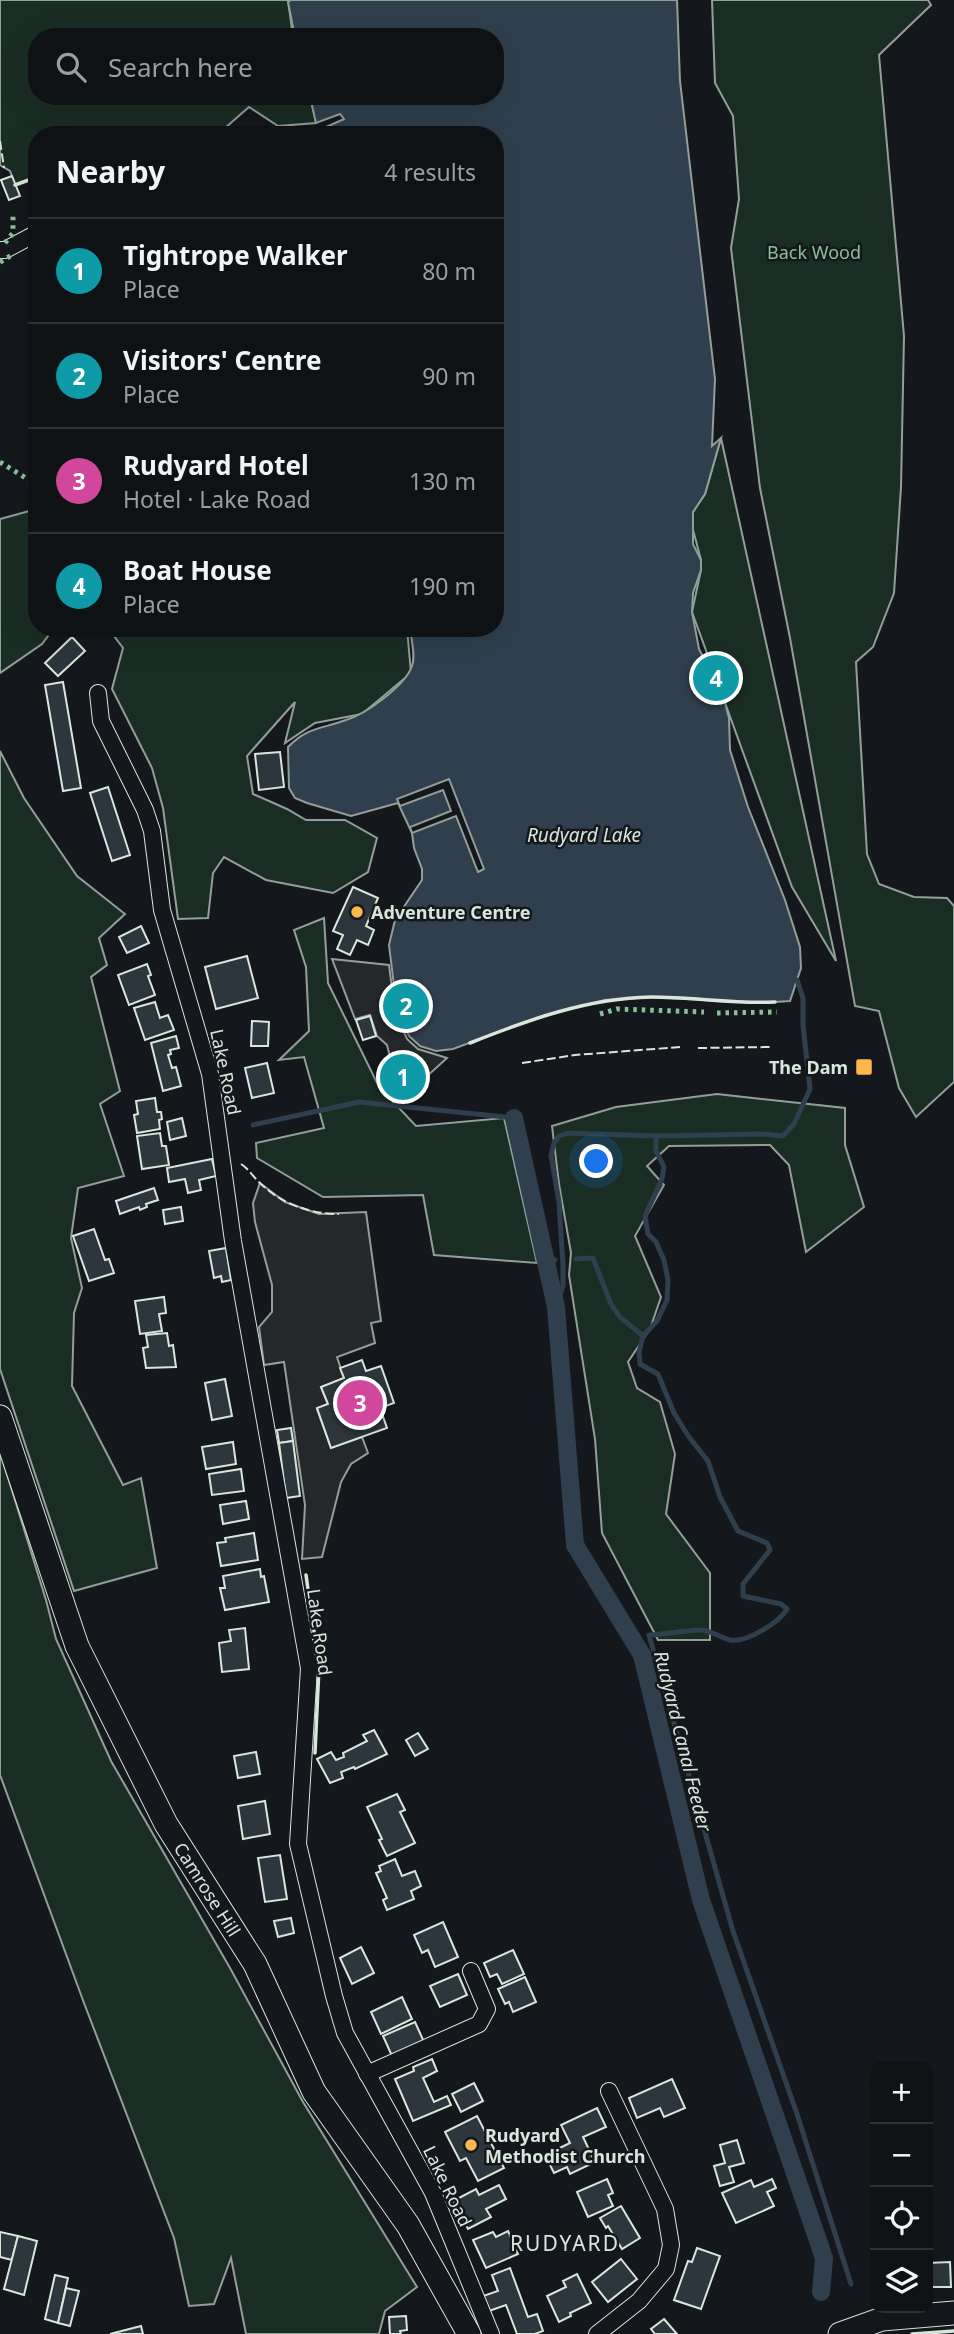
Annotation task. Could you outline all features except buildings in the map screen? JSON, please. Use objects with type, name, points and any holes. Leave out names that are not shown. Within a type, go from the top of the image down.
[{"type":"street","points":[[0,250],[28,238]]},
{"type":"street","name":"Lake Road","points":[[98,694],[101,721],[145,810],[152,831],[162,910],[210,1074],[233,1241],[309,1668],[298,1844],[345,2033],[433,2193],[491,2334]]},
{"type":"street","name":"Camrose Hill","points":[[0,1417],[77,1646],[166,1825],[255,1964],[314,2092],[408,2225],[470,2334]]},
{"type":"street","points":[[367,2074],[479,2024],[487,2009],[471,1971]]},
{"type":"street","points":[[597,2334],[639,2301],[666,2269],[671,2245],[665,2210],[609,2091]]},
{"type":"street","points":[[840,2334],[882,2319],[954,2313]]},
{"type":"green space","points":[[0,0],[288,0],[292,28],[28,28],[28,105],[312,105],[316,123],[278,126],[249,107],[227,126],[28,126],[28,180],[15,185],[10,171],[0,165]]},
{"type":"green space","name":"Back Wood","points":[[712,0],[928,0],[931,5],[879,55],[904,336],[901,487],[894,593],[873,647],[856,662],[867,854],[879,884],[914,897],[947,898],[954,906],[954,1082],[916,1117],[899,1088],[879,1011],[855,1006],[790,638],[760,488],[731,248],[739,199],[733,116],[715,83]]},
{"type":"green space","points":[[721,438],[836,961],[792,887],[692,612],[701,570],[692,526],[693,512],[705,494]]},
{"type":"green space","points":[[28,511],[28,637],[47,637],[42,644],[0,673],[0,519]]},
{"type":"green space","points":[[115,637],[408,637],[411,673],[362,714],[315,723],[285,743],[295,702],[247,756],[253,794],[306,820],[345,820],[377,838],[368,872],[333,893],[266,880],[224,857],[213,873],[208,918],[178,919],[163,808],[152,768],[112,689],[123,648]]},
{"type":"green space","points":[[0,751],[24,798],[77,876],[125,914],[99,938],[107,965],[91,977],[120,1091],[100,1104],[124,1176],[78,1188],[71,1238],[82,1288],[74,1313],[72,1386],[123,1485],[141,1478],[157,1568],[74,1591],[0,1369]]},
{"type":"green space","points":[[324,918],[328,983],[379,1087],[416,1126],[504,1118],[537,1263],[434,1255],[423,1195],[323,1197],[257,1158],[256,1143],[324,1128],[304,1057],[279,1060],[309,1031],[306,967],[294,930]]},
{"type":"green space","points":[[717,1094],[845,1108],[845,1145],[864,1207],[806,1252],[789,1165],[770,1145],[669,1146],[647,1166],[664,1185],[635,1236],[661,1297],[650,1329],[628,1362],[637,1388],[660,1402],[675,1454],[666,1514],[710,1573],[710,1640],[658,1640],[602,1533],[595,1439],[569,1275],[571,1253],[552,1126],[616,1107]]},
{"type":"green space","points":[[0,1452],[56,1639],[111,1761],[230,1968],[303,2102],[417,2287],[385,2311],[379,2334],[246,2334],[231,2258],[214,2304],[189,2306],[174,2238],[0,1775]]},
{"type":"shaded area","points":[[332,959],[389,965],[395,1012],[407,1039],[418,1049],[447,1058],[424,1079],[395,1076],[387,1045],[377,1036],[370,1015],[355,1019]]},
{"type":"shaded area","points":[[260,1183],[285,1202],[319,1214],[366,1212],[381,1321],[371,1323],[375,1343],[337,1357],[344,1378],[321,1387],[328,1404],[317,1409],[331,1448],[362,1437],[368,1453],[351,1464],[341,1482],[322,1557],[302,1559],[305,1505],[284,1362],[264,1365],[259,1327],[272,1312],[272,1285],[255,1222],[253,1203]]},
{"type":"water","name":"Rudyard Lake","points":[[677,0],[680,81],[715,379],[712,446],[721,438],[705,494],[693,512],[693,544],[701,560],[701,570],[693,593],[692,612],[699,649],[724,699],[729,718],[730,750],[748,807],[785,900],[800,947],[801,968],[790,1001],[756,1003],[652,997],[605,1000],[539,1017],[453,1049],[436,1051],[420,1046],[409,1036],[397,1010],[389,945],[395,920],[422,880],[422,869],[412,833],[398,803],[351,816],[295,798],[289,788],[288,747],[308,732],[364,712],[402,682],[413,662],[411,637],[504,637],[504,126],[328,126],[344,119],[340,114],[316,123],[312,105],[504,105],[504,28],[293,28],[288,2]]},
{"type":"pier","points":[[449,779],[484,869],[478,872],[456,816],[412,833],[410,827],[451,811],[443,790],[400,806],[397,799]]},
{"type":"waterway","points":[[556,1307],[563,1286],[563,1265],[559,1202],[551,1155],[559,1136],[568,1133],[783,1136],[794,1124],[810,1089],[803,998],[797,980]]},
{"type":"waterway","points":[[253,1125],[359,1102],[514,1118]]},
{"type":"waterway","name":"Rudyard Canal Feeder","points":[[514,1118],[556,1307],[575,1545],[642,1655],[701,1900],[824,2258],[821,2292]]},
{"type":"waterway","points":[[656,1136],[656,1151],[664,1167],[662,1179],[645,1216],[648,1234],[656,1242],[664,1260],[668,1280],[667,1300],[657,1321],[643,1336],[639,1352],[640,1364],[658,1374],[674,1413],[708,1461],[720,1497],[738,1531],[767,1543],[770,1550],[743,1584],[743,1596],[781,1604],[787,1609],[762,1631],[737,1640],[726,1639],[703,1630],[649,1635],[733,1931],[797,2114],[851,2284]]},
{"type":"waterway","points":[[576,1259],[593,1258],[611,1304],[620,1317],[643,1336]]},
{"type":"waterway","points":[[545,1260],[555,1260]]},
{"type":"hedge","points":[[5,243],[13,233],[13,215]]},
{"type":"hedge","points":[[0,262],[12,255]]},
{"type":"hedge","points":[[0,462],[28,479]]},
{"type":"hedge","points":[[600,1014],[617,1009],[704,1012]]},
{"type":"hedge","points":[[717,1013],[777,1012]]},
{"type":"fence","points":[[0,141],[4,168]]},
{"type":"fence","points":[[522,1063],[575,1055],[680,1047]]},
{"type":"fence","points":[[698,1048],[771,1047]]},
{"type":"fence","points":[[241,1164],[269,1191],[287,1202],[307,1210],[339,1214]]},
{"type":"wall","points":[[15,185],[28,180]]},
{"type":"wall","points":[[470,1043],[536,1019],[604,1001],[651,997],[775,1002]]},
{"type":"wall","points":[[306,1575],[319,1667],[315,1753]]},
{"type":"wall","points":[[912,2334],[954,2331]]},
{"type":"place","name":"Boat House","points":[[716,678]]},
{"type":"place","name":"Adventure Centre","points":[[357,912]]},
{"type":"place","name":"Visitors' Centre","points":[[406,1006]]},
{"type":"place","name":"The Dam","points":[[864,1067]]},
{"type":"place","name":"Tightrope Walker","points":[[403,1077]]},
{"type":"place","name":"Rudyard Hotel","points":[[360,1403]]},
{"type":"place","name":"Rudyard Methodist Church","points":[[471,2145]]},
{"type":"district","name":"RUDYARD","points":[[565,2243]]}]
